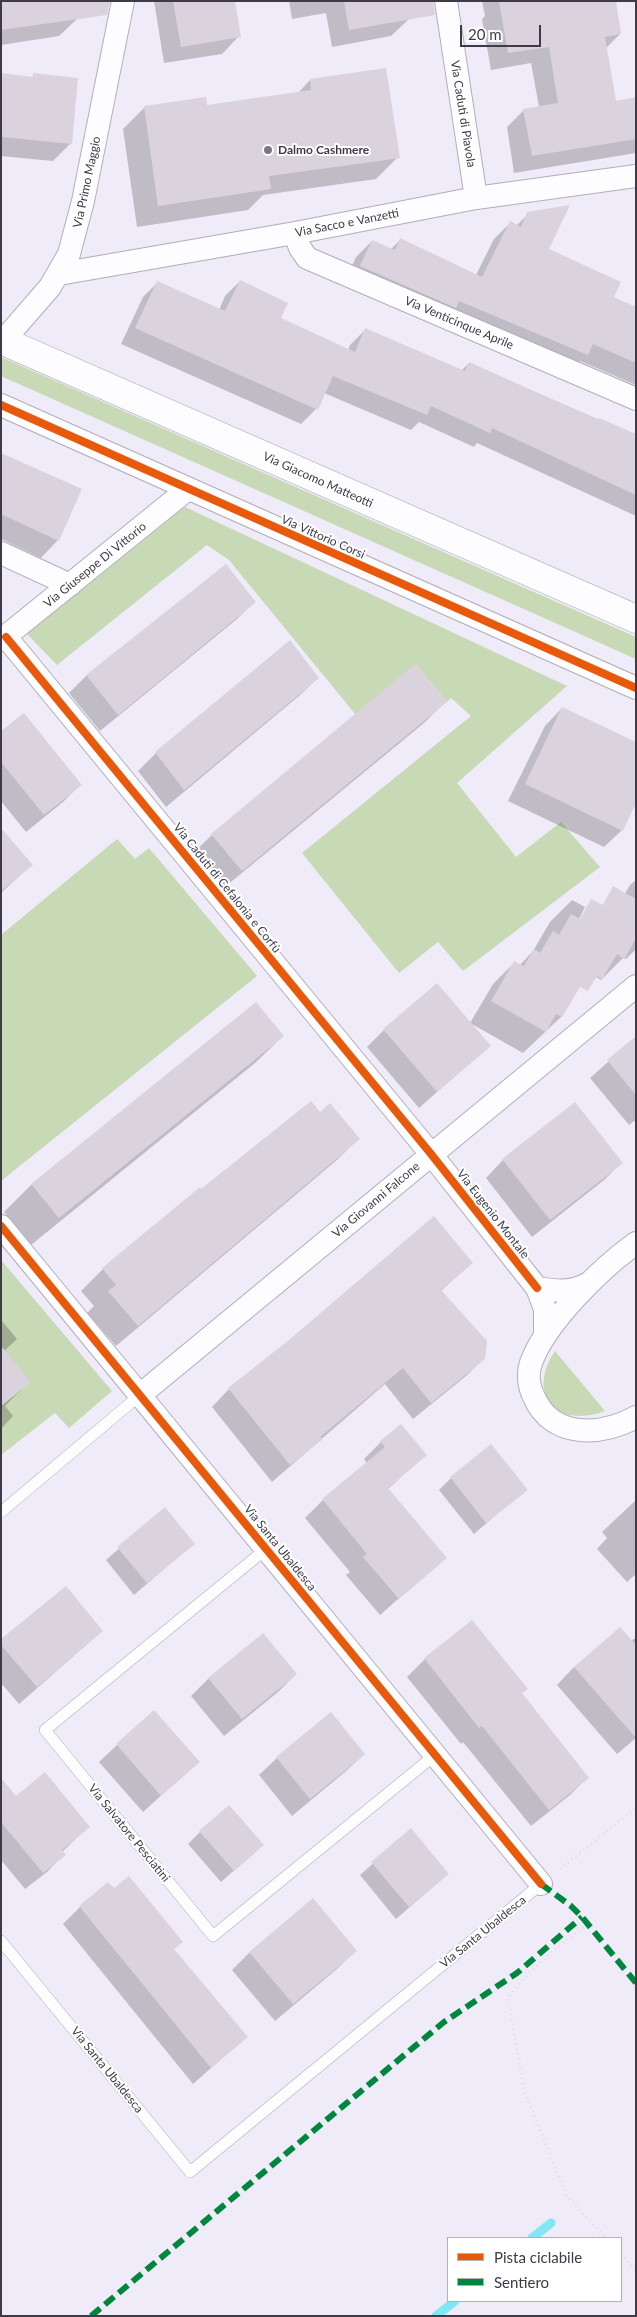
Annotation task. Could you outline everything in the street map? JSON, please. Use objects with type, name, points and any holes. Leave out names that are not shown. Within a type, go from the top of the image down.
[{"type":"main road","name":"Via Giacomo Matteotti","points":[[2,340],[636,619]]},
{"type":"street","name":"Via Primo Maggio","points":[[2,340],[32,310],[58,274],[69,254],[83,201],[123,1]]},
{"type":"street","name":"Via Caduti di Piavola","points":[[446,1],[476,198]]},
{"type":"street","name":"Via Sacco e Vanzetti","points":[[58,274],[295,233],[476,198],[636,176]]},
{"type":"street","name":"Via Venticinque Aprile","points":[[295,233],[300,248],[307,258],[636,399]]},
{"type":"street","name":"Via Vittorio Corsi","points":[[1,405],[188,490],[636,688]]},
{"type":"street","name":"Via Giuseppe Di Vittorio","points":[[3,638],[188,490]]},
{"type":"street","points":[[1,553],[70,585]]},
{"type":"street","name":"Via Caduti di Cefalonia e Corfù","points":[[3,638],[431,1154]]},
{"type":"street","name":"Via Giovanni Falcone","points":[[140,1395],[636,986]]},
{"type":"street","name":"Via Eugenio Montale","points":[[431,1154],[537,1288],[545,1309],[545,1335]]},
{"type":"street","name":"Via Santa Ubaldesca","points":[[1,1226],[541,1884]]},
{"type":"street","points":[[636,1243],[590,1283],[545,1335],[530,1366],[529,1379],[537,1403],[546,1416],[562,1426],[578,1431],[594,1432],[636,1417]]},
{"type":"street","points":[[537,1288],[556,1291],[576,1290],[590,1283]]},
{"type":"lane","points":[[1,1512],[140,1395]]},
{"type":"lane","name":"Via Salvatore Pesciatini","points":[[266,1549],[45,1730],[206,1928],[213,1936],[435,1755]]},
{"type":"lane","name":"Via Santa Ubaldesca","points":[[1,1941],[190,2172],[541,1884]]},
{"type":"path","points":[[541,1884],[636,1808]]},
{"type":"path","points":[[588,1925],[572,1935],[522,1980],[508,1998],[524,2090],[566,2195],[605,2237]]},
{"type":"path","points":[[622,2255],[636,2270]]},
{"type":"green space","points":[[1,357],[636,637],[636,659],[1,376]]},
{"type":"green space","points":[[185,507],[567,686],[457,783],[516,857],[561,822],[600,867],[463,971],[438,942],[399,973],[302,853],[471,716],[451,698],[447,702],[416,665],[356,715],[229,560],[207,545],[57,665],[27,634]]},
{"type":"green space","points":[[117,839],[135,859],[149,848],[257,976],[1,1181],[1,935]]},
{"type":"green space","points":[[1,1260],[112,1391],[69,1428],[55,1413],[1,1455]]},
{"type":"green space","points":[[555,1351],[605,1411],[588,1415],[572,1415],[560,1412],[551,1404],[545,1394],[544,1381],[547,1367]]},
{"type":"building","points":[[1,1],[110,1],[107,15],[1,30]]},
{"type":"building","points":[[173,1],[235,1],[241,37],[181,47]]},
{"type":"building","points":[[344,1],[433,1],[435,15],[349,30]]},
{"type":"building","points":[[499,1],[616,1],[621,34],[605,37],[616,101],[636,97],[636,139],[532,156],[523,109],[558,103],[549,47],[508,53]]},
{"type":"building","points":[[386,68],[400,158],[269,176],[271,189],[158,206],[144,106],[206,97],[207,105],[311,90],[310,79]]},
{"type":"building","points":[[1,73],[33,77],[33,73],[78,78],[72,144],[1,137]]},
{"type":"building","points":[[570,205],[549,249],[621,282],[614,297],[636,307],[636,363],[593,344],[588,355],[459,301],[456,308],[360,266],[372,240],[395,250],[400,238],[482,277],[510,221],[521,227],[527,212]]},
{"type":"building","points":[[240,280],[288,303],[281,318],[355,352],[365,328],[465,371],[469,362],[598,420],[599,418],[636,434],[636,495],[492,428],[490,433],[431,406],[427,415],[333,376],[318,410],[135,328],[157,281],[225,311]]},
{"type":"building","points":[[1,453],[82,489],[59,541],[1,514]]},
{"type":"building","points":[[226,564],[256,602],[118,715],[86,675]]},
{"type":"building","points":[[290,640],[319,678],[184,790],[155,752]]},
{"type":"building","points":[[415,664],[447,702],[242,871],[211,834]]},
{"type":"building","points":[[562,707],[636,742],[636,803],[623,831],[525,784]]},
{"type":"building","points":[[24,713],[82,785],[44,815],[1,762],[1,731]]},
{"type":"building","points":[[1,828],[33,865],[1,891]]},
{"type":"building","points":[[613,886],[636,899],[636,938],[624,959],[617,954],[602,979],[597,976],[588,991],[580,987],[562,1017],[556,1014],[546,1032],[491,1001],[514,961],[524,966],[534,949],[540,953],[553,931],[559,935],[571,914],[580,919],[591,899],[603,905]]},
{"type":"building","points":[[437,983],[491,1046],[437,1092],[383,1029]]},
{"type":"building","points":[[256,1002],[284,1036],[59,1218],[31,1184]]},
{"type":"building","points":[[636,1036],[636,1095],[607,1060]]},
{"type":"building","points":[[311,1101],[320,1112],[330,1103],[360,1139],[138,1326],[108,1291],[116,1285],[102,1268],[200,1187],[201,1189]]},
{"type":"building","points":[[575,1102],[623,1163],[550,1220],[502,1159]]},
{"type":"building","points":[[434,1216],[473,1263],[441,1290],[487,1341],[485,1359],[431,1403],[403,1368],[320,1437],[323,1439],[290,1465],[228,1388],[289,1340]]},
{"type":"building","points":[[1,1346],[31,1382],[1,1406]]},
{"type":"building","points":[[401,1424],[427,1455],[388,1488],[447,1558],[399,1599],[363,1557],[367,1554],[322,1499],[385,1447],[380,1441]]},
{"type":"building","points":[[491,1444],[528,1490],[486,1523],[450,1477]]},
{"type":"building","points":[[165,1507],[195,1544],[147,1583],[117,1547]]},
{"type":"building","points":[[66,1586],[103,1631],[37,1687],[1,1645],[1,1639]]},
{"type":"building","points":[[472,1620],[528,1689],[522,1693],[589,1778],[549,1810],[482,1726],[479,1728],[424,1658]]},
{"type":"building","points":[[620,1627],[636,1645],[636,1738],[574,1667]]},
{"type":"building","points":[[263,1633],[297,1674],[242,1719],[208,1678]]},
{"type":"building","points":[[154,1710],[200,1762],[161,1796],[116,1744]]},
{"type":"building","points":[[331,1712],[365,1754],[310,1799],[276,1757]]},
{"type":"building","points":[[45,1772],[90,1827],[62,1850],[66,1855],[43,1873],[1,1822],[1,1778],[16,1796]]},
{"type":"building","points":[[229,1805],[264,1845],[234,1871],[199,1831]]},
{"type":"building","points":[[411,1828],[449,1874],[409,1907],[371,1862]]},
{"type":"building","points":[[129,1876],[183,1942],[174,1949],[248,2037],[211,2068],[79,1906],[108,1882],[114,1888]]},
{"type":"building","points":[[313,1898],[357,1951],[293,2004],[249,1952]]},
{"type":"waterway","points":[[533,2237],[551,2223]]},
{"type":"waterway","points":[[436,2316],[454,2302]]},
{"type":"marked path","points":[[541,1884],[571,1906],[582,1917],[636,1983]]},
{"type":"marked path","points":[[91,2316],[444,2022],[517,1973],[582,1917]]},
{"type":"cycle path","points":[[1,405],[636,688]]},
{"type":"cycle path","points":[[6,637],[431,1154],[537,1288]]},
{"type":"cycle path","points":[[1,1226],[541,1884]]},
{"type":"place","name":"Dalmo Cashmere","points":[[268,150]]}]
